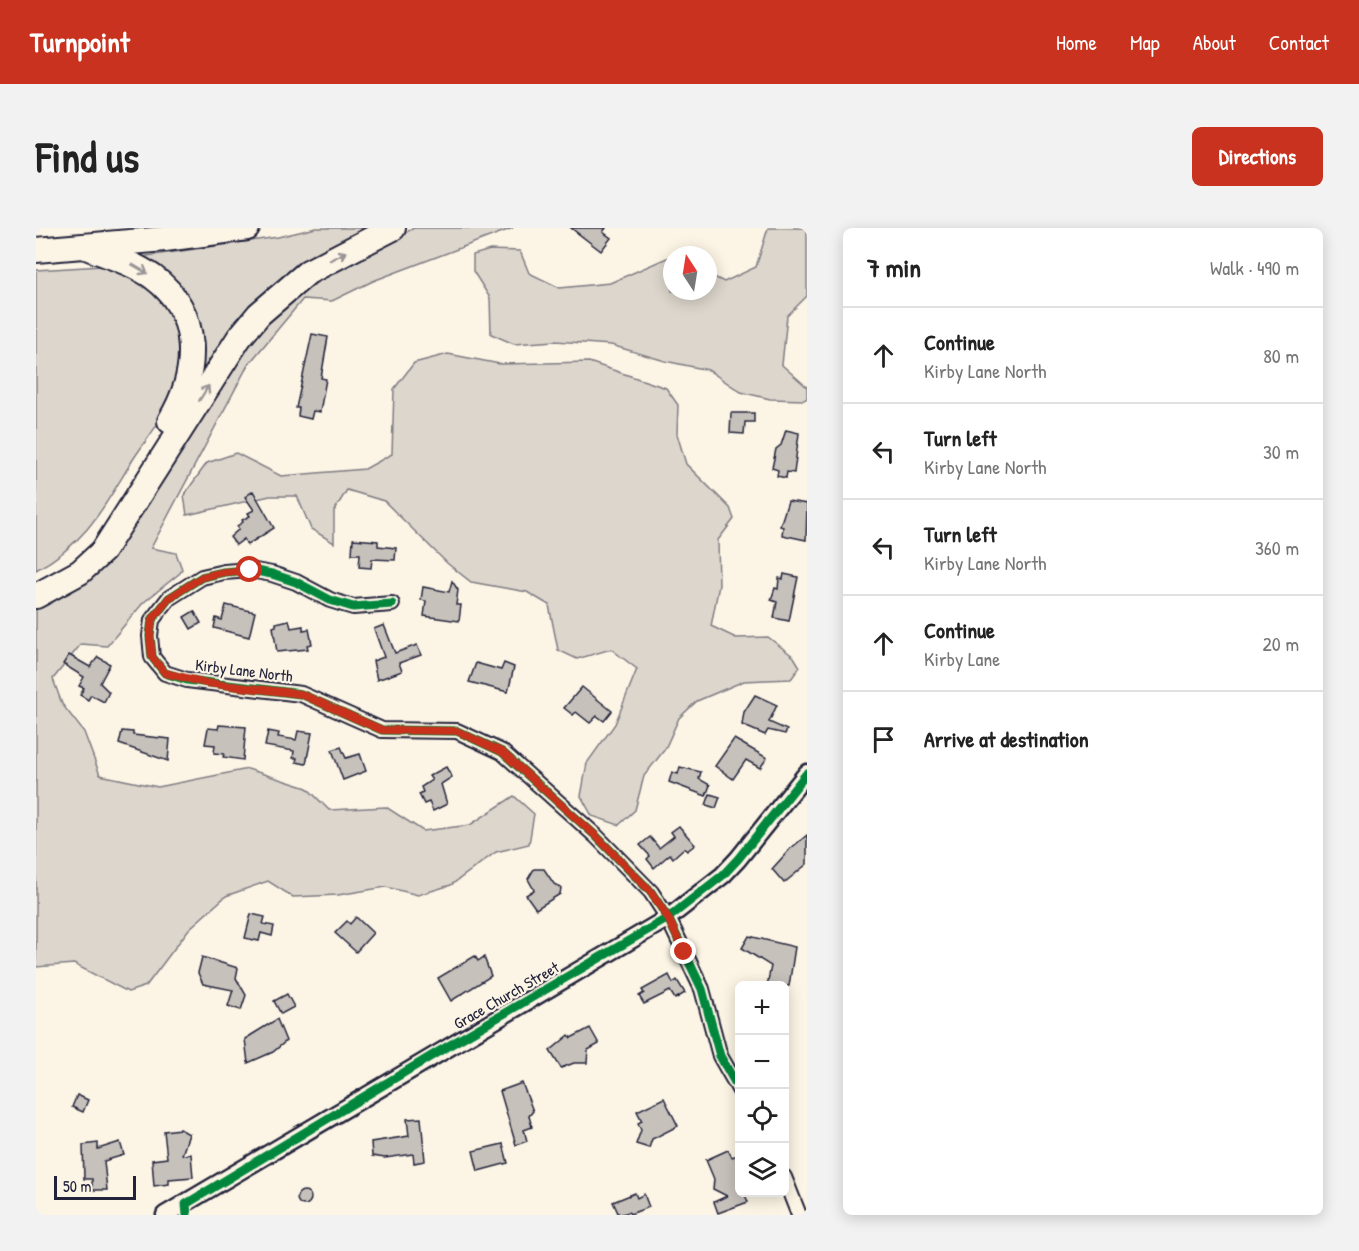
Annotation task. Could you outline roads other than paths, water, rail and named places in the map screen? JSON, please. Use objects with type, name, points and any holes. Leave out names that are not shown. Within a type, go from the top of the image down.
[{"type":"highway","points":[[36,250],[86,247],[247,228]]},
{"type":"highway","points":[[36,596],[80,572],[103,550],[239,338],[265,308],[308,272],[393,228]]},
{"type":"highway","points":[[36,584],[75,557],[98,534],[174,413],[190,374],[189,334],[173,297],[142,270],[86,247]]},
{"type":"street","name":"Kirby Lane North","points":[[392,604],[353,607],[330,600],[296,582],[272,574],[250,570],[224,572],[202,577],[169,598],[152,620],[150,636],[152,657],[165,673],[187,680],[301,694],[382,730],[457,731],[502,752],[596,836],[651,892],[668,918],[702,989],[720,1056],[739,1089]]},
{"type":"street","name":"Grace Church Street","points":[[165,1215],[186,1209],[438,1052],[668,918],[723,876],[758,837],[807,772]]},
{"type":"street","points":[[789,1190],[799,1215]]}]
